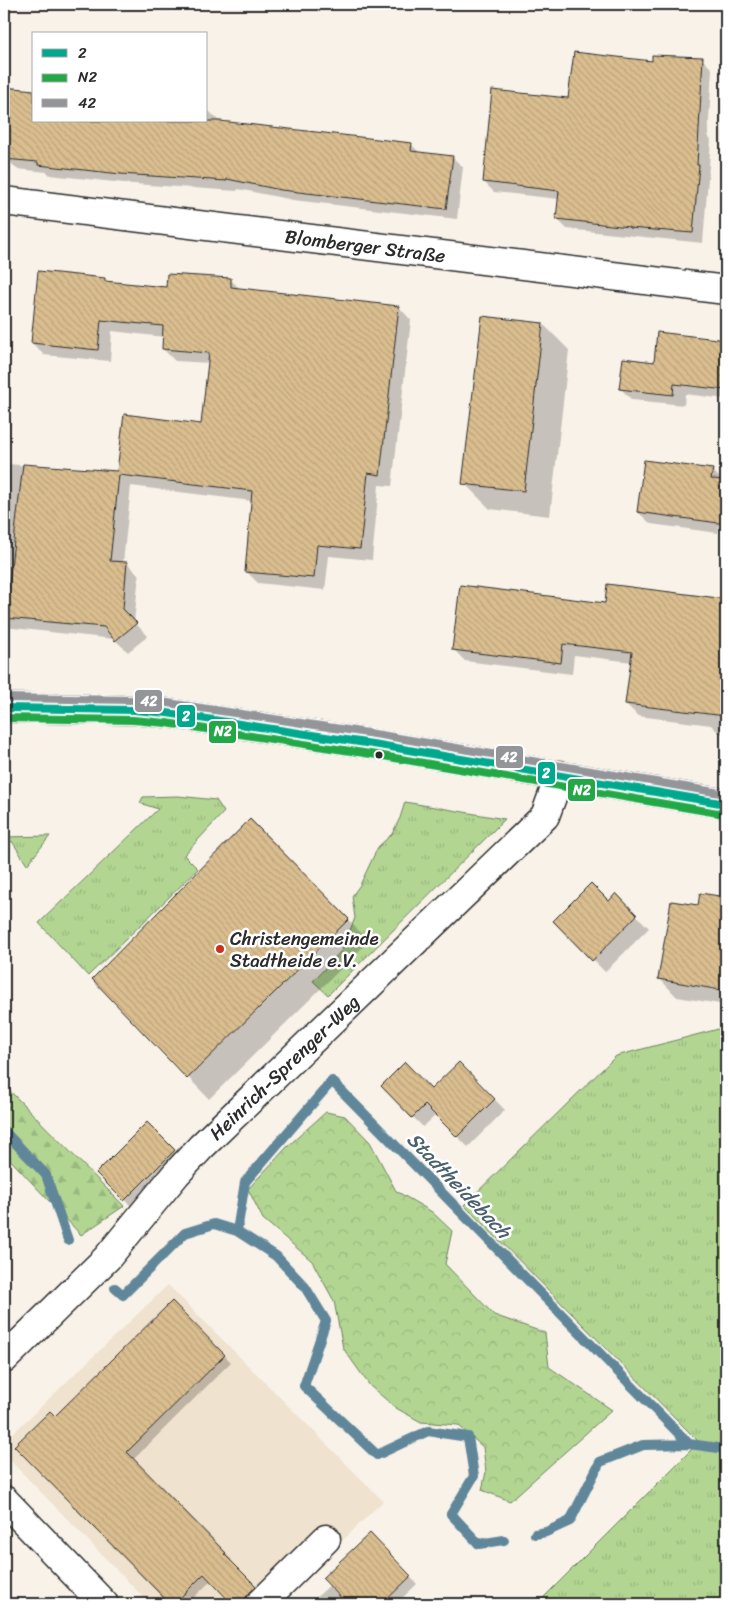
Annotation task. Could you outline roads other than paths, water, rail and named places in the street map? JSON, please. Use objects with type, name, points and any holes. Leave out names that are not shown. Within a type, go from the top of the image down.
[{"type":"street","name":"Blomberger Straße","points":[[4,201],[726,290]]},
{"type":"street","points":[[4,708],[134,710],[167,713],[379,745],[726,804]]},
{"type":"street","name":"Heinrich-Sprenger-Weg","points":[[4,1359],[107,1258],[176,1174],[201,1147],[545,816],[560,775]]},
{"type":"street","points":[[4,1500],[104,1604]]},
{"type":"street","points":[[260,1604],[326,1538]]},
{"type":"waterway","name":"Stadtheidebach","points":[[237,1231],[245,1182],[332,1081],[689,1444],[726,1449]]},
{"type":"waterway","name":"Stadtheidebach","points":[[4,1131],[46,1175],[68,1240]]},
{"type":"waterway","name":"Stadtheidebach","points":[[115,1288],[123,1295],[185,1233],[214,1224],[237,1231],[276,1256],[305,1287],[326,1321],[304,1386],[377,1455],[428,1431],[468,1437],[474,1476],[451,1514],[479,1544],[504,1540]]},
{"type":"waterway","name":"Stadtheidebach","points":[[535,1534],[546,1532],[570,1521],[600,1462],[643,1445],[689,1444]]},
{"type":"place","name":"Christengemeinde Stadtheide e.V.","points":[[220,949]]}]
